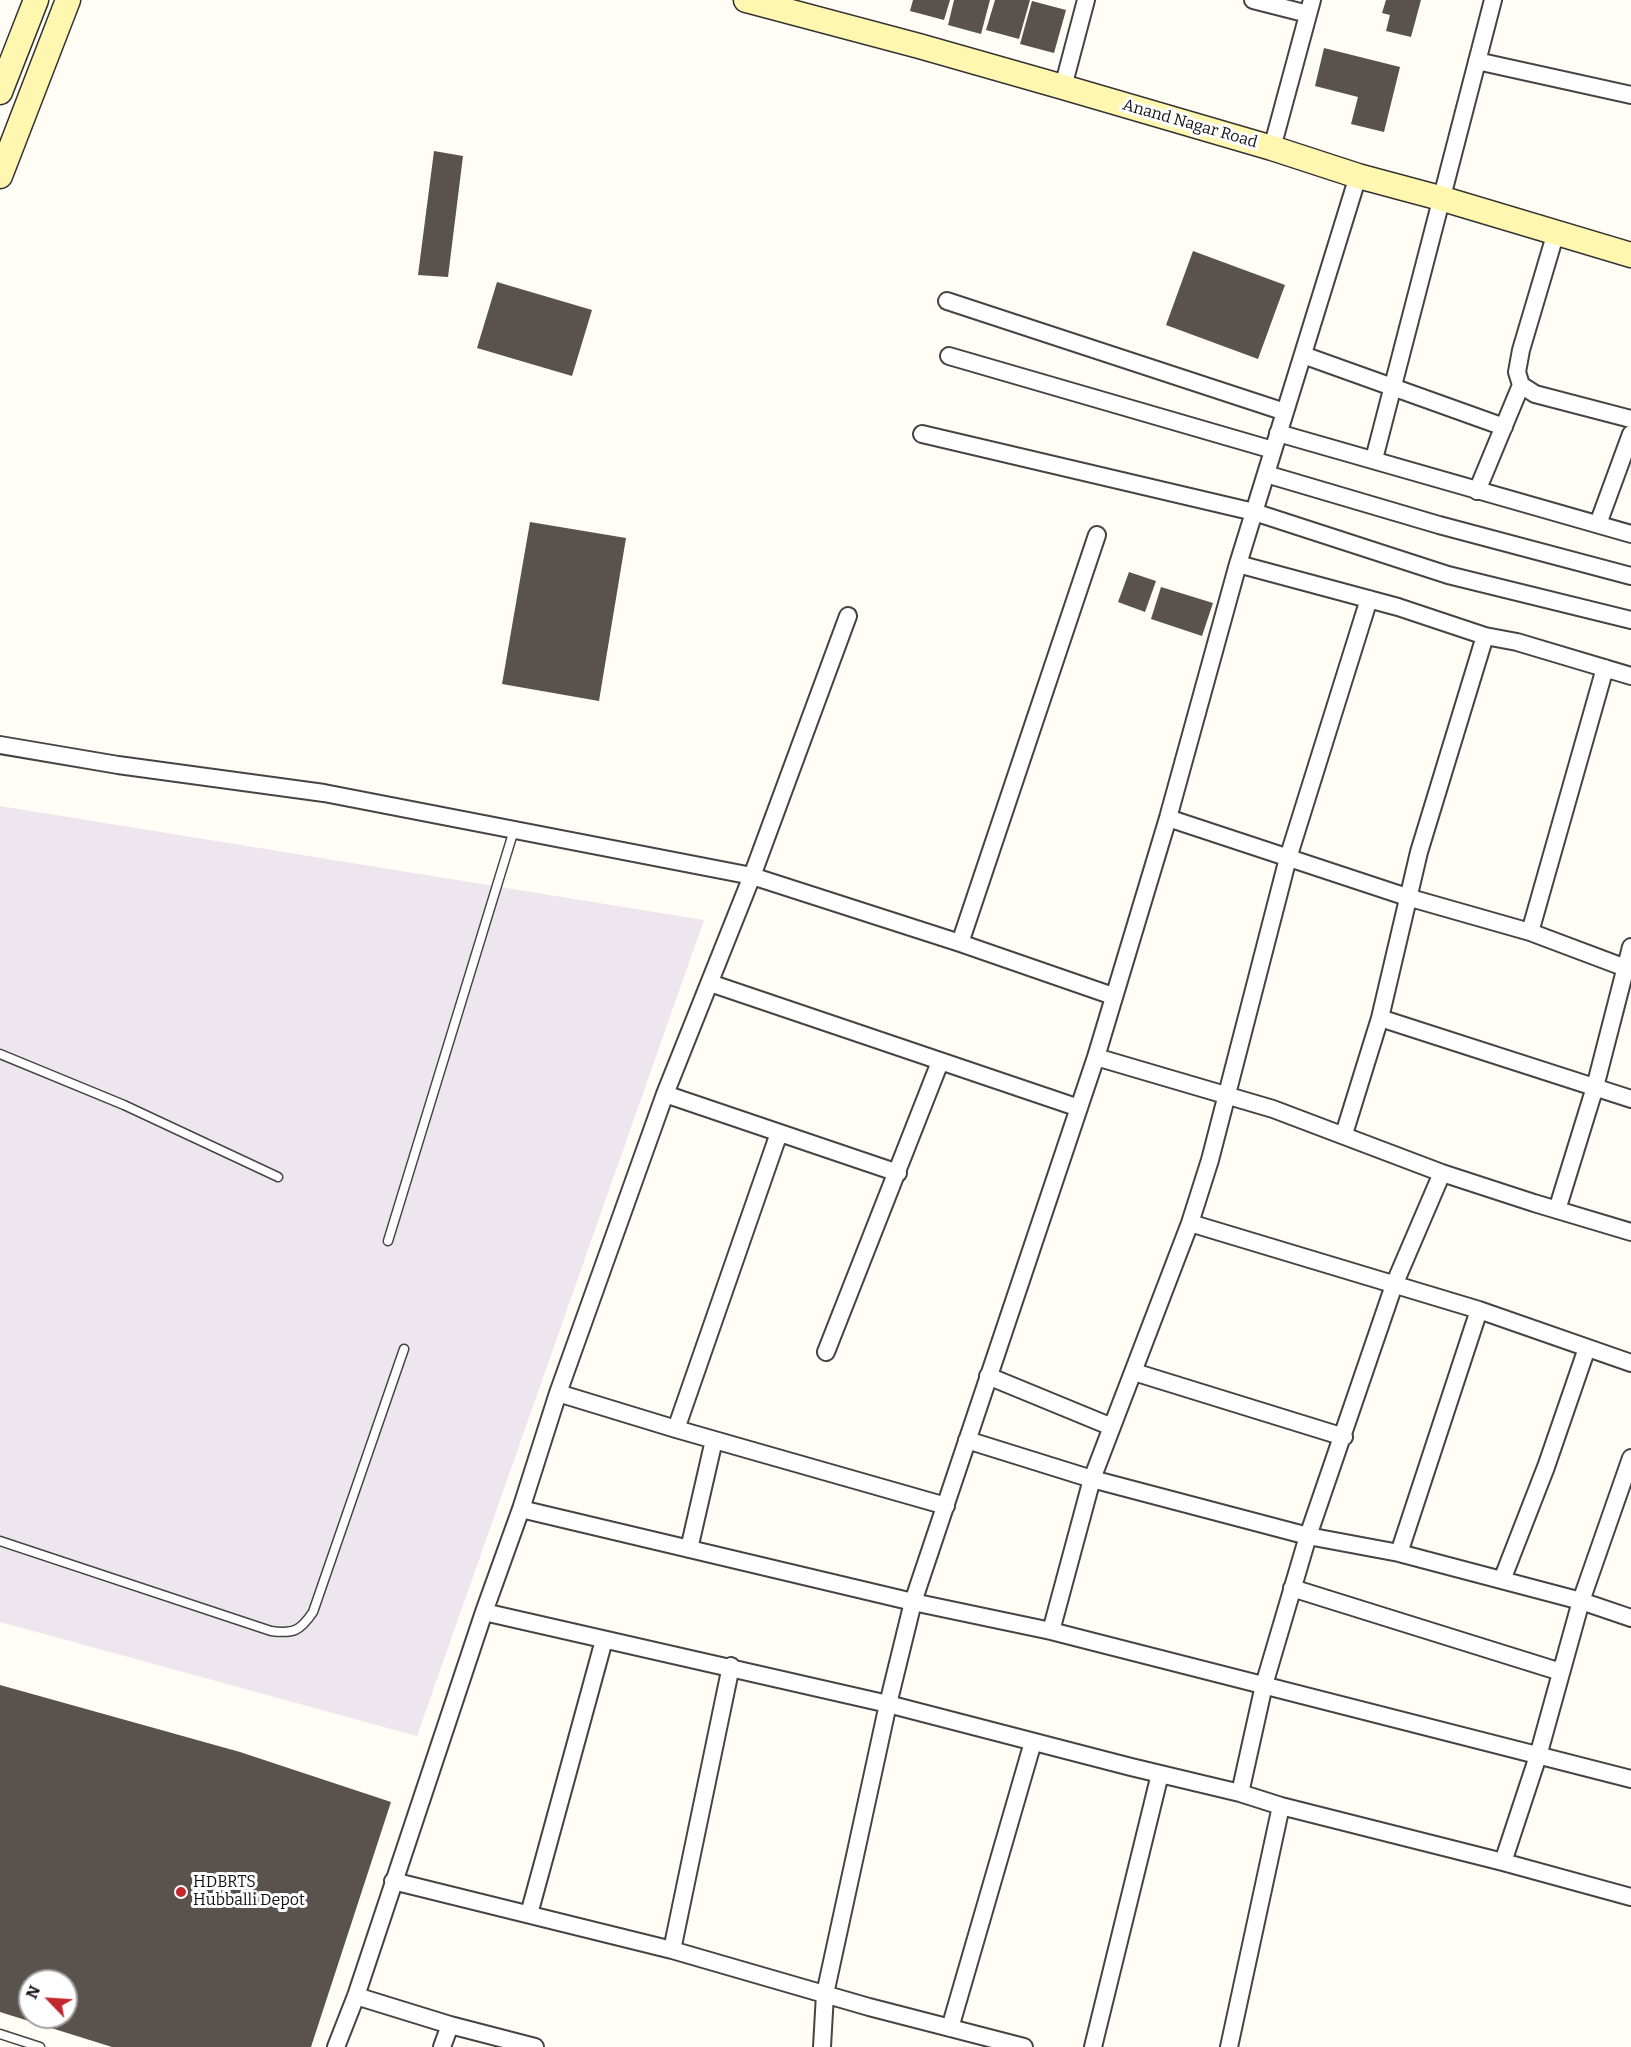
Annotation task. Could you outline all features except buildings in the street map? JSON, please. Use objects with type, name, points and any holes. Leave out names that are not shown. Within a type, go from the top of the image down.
[{"type":"street","points":[[0,92],[36,0]]},
{"type":"street","points":[[0,176],[68,0]]},
{"type":"street","name":"Anand Nagar Road","points":[[746,0],[1063,87],[1631,255]]},
{"type":"street","points":[[1063,87],[1086,0]]},
{"type":"street","points":[[1253,0],[1310,7],[1272,148]]},
{"type":"street","points":[[1374,459],[1493,0]]},
{"type":"street","points":[[1477,61],[1631,95]]},
{"type":"street","points":[[822,2047],[825,1994],[888,1704],[913,1602],[1096,1057],[1168,818],[1238,564],[1358,176]]},
{"type":"street","points":[[1478,491],[1521,385],[1517,372],[1521,350],[1556,232]]},
{"type":"street","points":[[947,301],[1285,412]]},
{"type":"street","points":[[1303,355],[1504,427]]},
{"type":"street","points":[[949,356],[1273,450]]},
{"type":"street","points":[[1521,385],[1535,394],[1631,419]]},
{"type":"street","points":[[1278,433],[1631,534]]},
{"type":"street","points":[[922,434],[1254,512],[1448,575],[1631,621]]},
{"type":"street","points":[[1598,524],[1631,434]]},
{"type":"street","points":[[1266,474],[1439,525],[1631,576]]},
{"type":"street","points":[[960,943],[1097,535]]},
{"type":"street","points":[[1238,564],[1369,599],[1485,636],[1517,642],[1631,676]]},
{"type":"street","points":[[1051,1631],[1092,1479],[1190,1223],[1210,1160],[1288,858],[1369,599]]},
{"type":"street","points":[[336,2047],[356,1996],[558,1393],[665,1094],[752,876],[848,616]]},
{"type":"street","points":[[1344,1134],[1380,1018],[1419,852],[1485,636]]},
{"type":"street","points":[[1530,932],[1605,668]]},
{"type":"street","points":[[0,745],[118,765],[324,793],[752,876],[960,943],[1113,996]]},
{"type":"street","points":[[1168,818],[1407,897],[1530,932],[1628,970]]},
{"type":"street","points":[[1557,1210],[1628,970],[1631,947]]},
{"type":"street","points":[[710,983],[1079,1108]]},
{"type":"street","points":[[1380,1018],[1631,1099]]},
{"type":"street","points":[[1096,1057],[1227,1095],[1344,1134],[1442,1173],[1631,1232]]},
{"type":"street","points":[[826,1352],[940,1062]]},
{"type":"street","points":[[665,1094],[898,1173]]},
{"type":"street","points":[[676,1429],[779,1133]]},
{"type":"street","points":[[1240,1793],[1264,1685],[1308,1536],[1344,1437],[1394,1285],[1442,1173]]},
{"type":"street","points":[[1190,1223],[1479,1310],[1631,1363]]},
{"type":"street","points":[[1399,1553],[1479,1310]]},
{"type":"street","points":[[1502,1580],[1546,1467],[1587,1347]]},
{"type":"street","points":[[1134,1372],[1344,1437]]},
{"type":"street","points":[[988,1376],[1112,1427]]},
{"type":"street","points":[[558,1393],[946,1506]]},
{"type":"street","points":[[689,1549],[714,1440]]},
{"type":"street","points":[[967,1440],[1092,1479],[1308,1536],[1399,1553],[1581,1601],[1631,1618]]},
{"type":"street","points":[[1503,1862],[1538,1756],[1581,1601],[1631,1458]]},
{"type":"street","points":[[521,1509],[913,1602],[1051,1631],[1631,1779]]},
{"type":"street","points":[[1292,1588],[1561,1672]]},
{"type":"street","points":[[484,1611],[604,1640],[731,1666],[888,1704],[1240,1793],[1281,1806],[1631,1897]]},
{"type":"street","points":[[529,1914],[604,1640]]},
{"type":"street","points":[[672,1950],[731,1666]]},
{"type":"street","points":[[950,2028],[1033,1742]]},
{"type":"street","points":[[1093,2047],[1160,1774]]},
{"type":"street","points":[[1229,2047],[1281,1806]]},
{"type":"street","points":[[393,1881],[672,1950],[1024,2047]]},
{"type":"street","points":[[356,1996],[450,2025],[535,2047]]},
{"type":"street","points":[[442,2047],[450,2025]]},
{"type":"lane","points":[[388,1241],[514,830]]},
{"type":"lane","points":[[0,1054],[124,1105],[278,1177]]},
{"type":"lane","points":[[0,1541],[271,1631],[288,1633],[304,1626],[313,1612],[404,1349]]},
{"type":"lane","points":[[0,2034],[40,2047]]},
{"type":"shaded area","points":[[0,806],[704,920],[417,1736],[0,1622]]},
{"type":"place","name":"HDBRTS Hubballi Depot","points":[[181,1892]]}]
